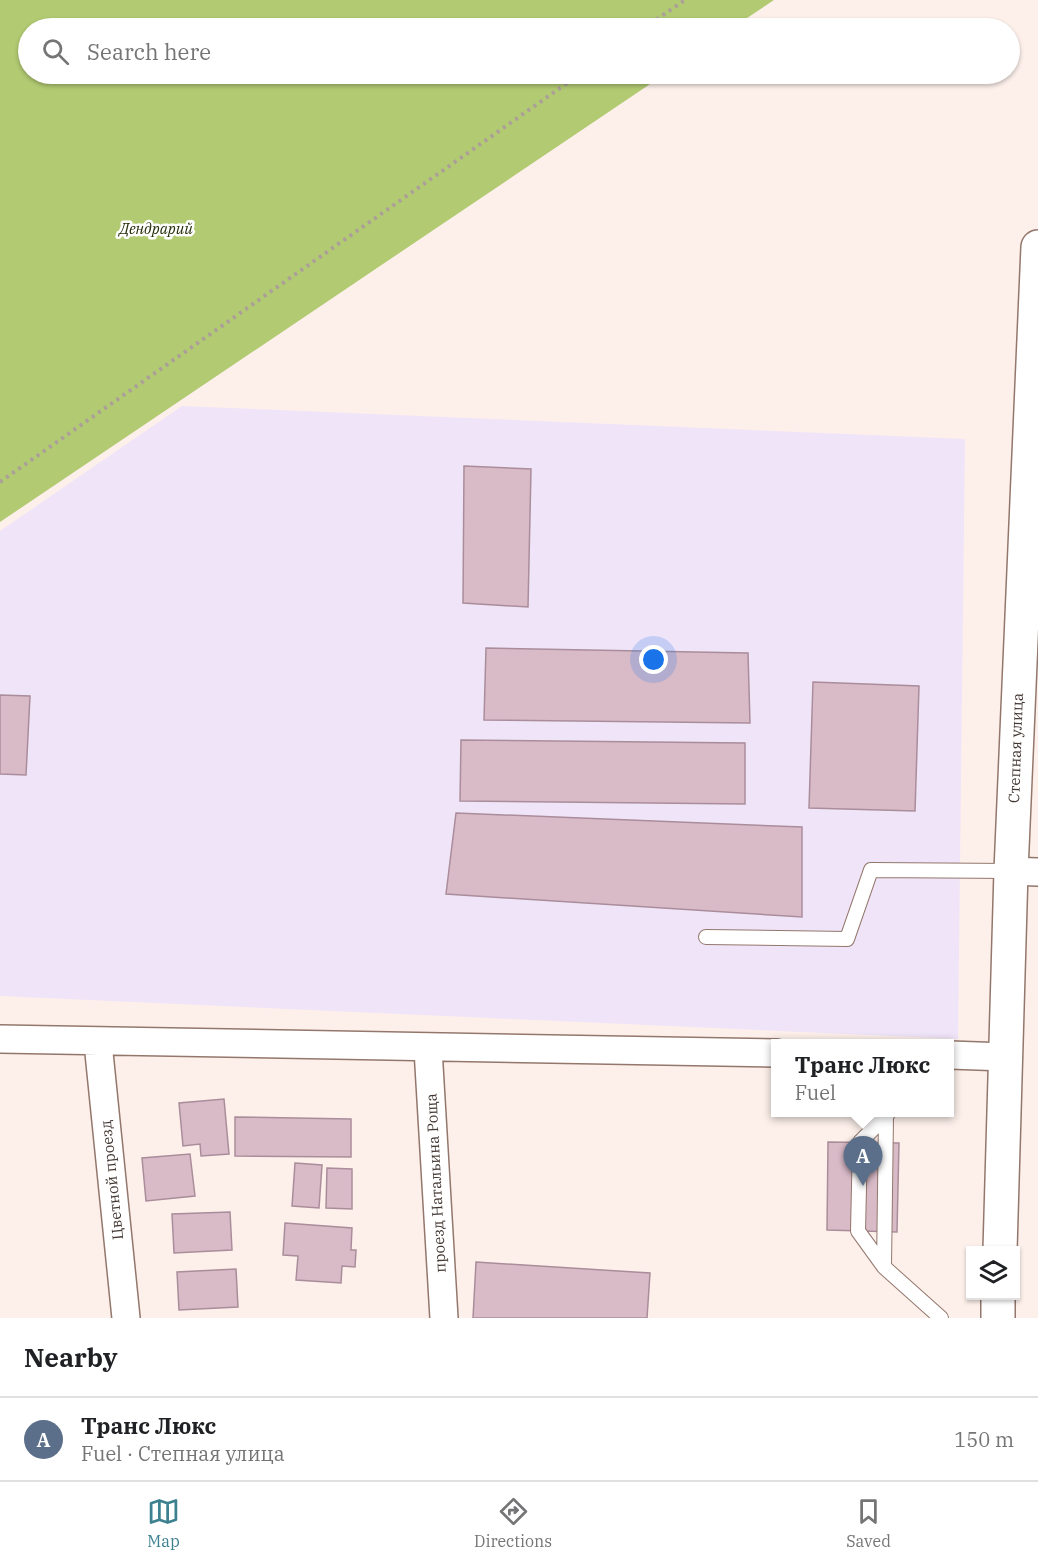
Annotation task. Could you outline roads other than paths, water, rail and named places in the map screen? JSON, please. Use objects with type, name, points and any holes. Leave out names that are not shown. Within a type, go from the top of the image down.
[{"type":"main road","name":"Степная улица","points":[[1000,1246],[1006,1058],[1024,871],[1038,247]]},
{"type":"street","points":[[0,1039],[428,1049],[771,1053]]},
{"type":"street","name":"Цветной проезд","points":[[98,1043],[126,1318]]},
{"type":"street","name":"проезд Натальина Роща","points":[[428,1049],[444,1318]]},
{"type":"street","points":[[954,1055],[1006,1058]]},
{"type":"lane","points":[[706,937],[847,939],[871,870],[1024,871]]},
{"type":"lane","points":[[885,1117],[860,1142],[858,1231],[884,1267],[941,1318]]},
{"type":"lane","points":[[884,1267],[888,1117]]},
{"type":"place","name":"Транс Люкс","points":[[863,1186]]},
{"type":"park label","name":"Дендрарий","points":[[156,229]]}]
